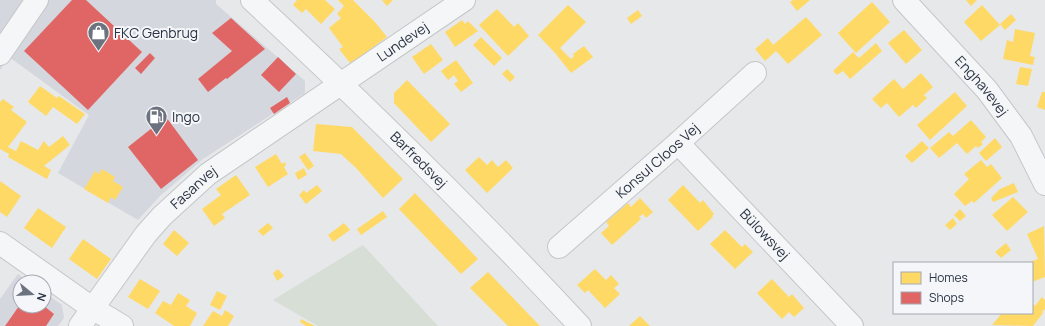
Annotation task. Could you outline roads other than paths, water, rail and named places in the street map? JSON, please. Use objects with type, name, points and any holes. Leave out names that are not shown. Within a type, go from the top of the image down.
[{"type":"street","points":[[0,54],[37,0]]},
{"type":"street","name":"Barfredsvej","points":[[252,0],[342,84],[492,233],[580,326]]},
{"type":"street","name":"Lundevej","points":[[342,84],[464,0]]},
{"type":"street","name":"Enghavevej","points":[[904,0],[987,90],[1021,136],[1045,184]]},
{"type":"street","name":"Konsul Cloos Vej","points":[[559,247],[678,143],[755,73]]},
{"type":"street","name":"Fasanvej","points":[[80,326],[146,234],[162,216],[202,179],[342,84]]},
{"type":"street","name":"Bülowsvej","points":[[678,143],[852,326]]},
{"type":"street","points":[[0,243],[92,308],[122,326]]},
{"type":"place","name":"FKC Genbrug","points":[[99,52]]},
{"type":"place","name":"Ingo","points":[[156,136]]}]
